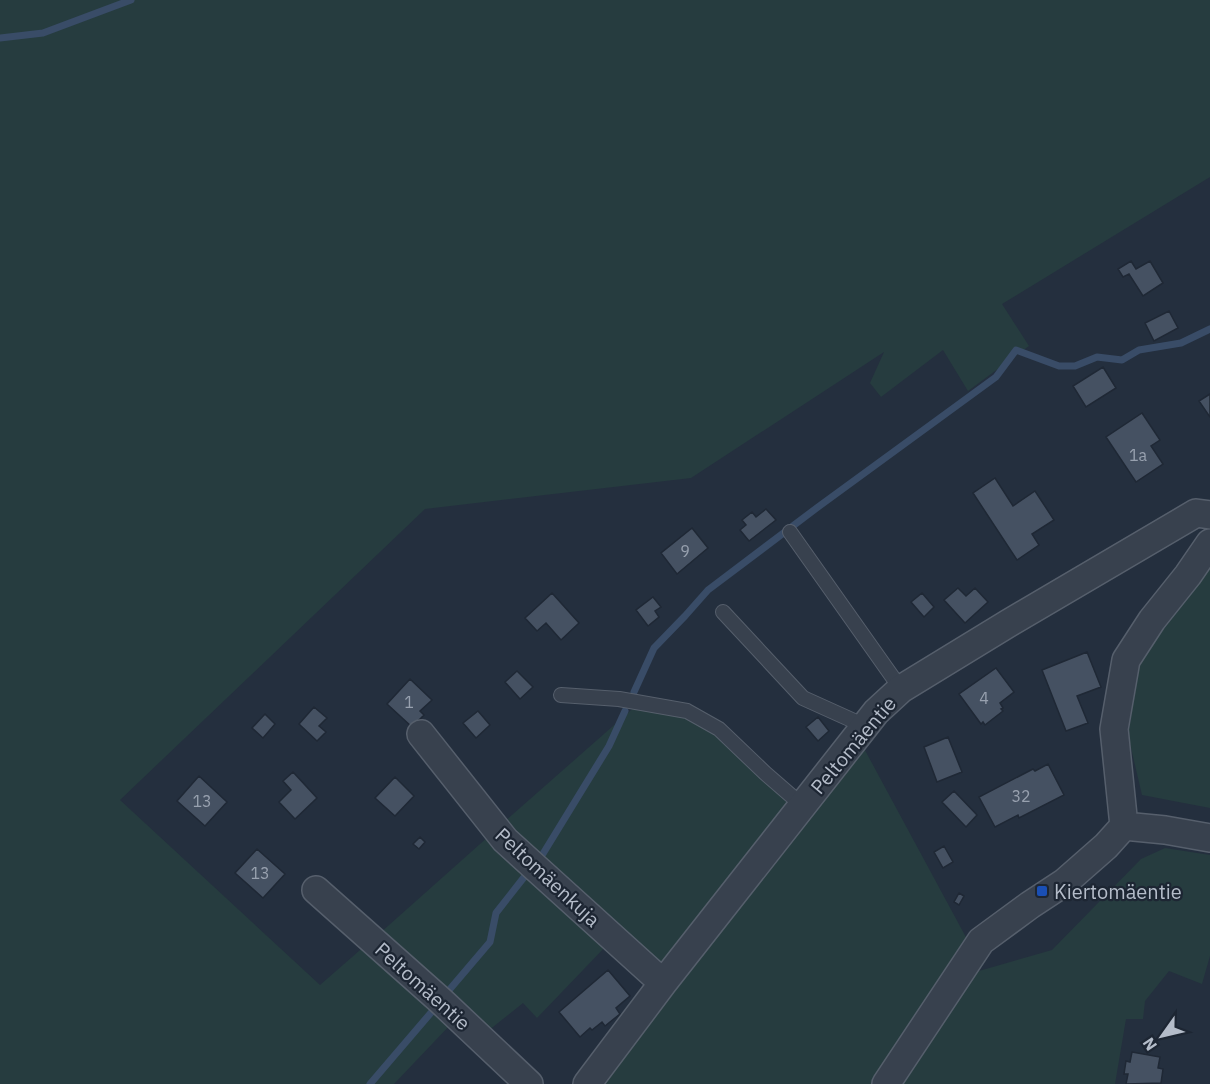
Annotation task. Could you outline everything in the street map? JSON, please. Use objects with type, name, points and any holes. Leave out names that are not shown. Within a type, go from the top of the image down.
[{"type":"street","name":"Peltomäentie","points":[[587,1084],[876,711],[901,689],[1196,513],[1210,515]]},
{"type":"street","points":[[886,1084],[981,941],[1065,882],[1106,846],[1124,826],[1114,729],[1126,660],[1152,620],[1210,543]]},
{"type":"street","name":"Peltomäenkuja","points":[[421,734],[505,840],[663,983]]},
{"type":"street","points":[[1124,826],[1210,838]]},
{"type":"street","name":"Peltomäentie","points":[[316,890],[441,1001],[529,1084]]},
{"type":"lane","points":[[790,532],[901,689]]},
{"type":"lane","points":[[723,612],[803,698],[865,726]]},
{"type":"lane","points":[[561,695],[630,700],[687,711],[719,729],[803,806]]},
{"type":"green space","points":[[0,0],[1210,0],[1210,177],[1002,304],[1029,346],[968,391],[943,350],[881,397],[870,383],[884,352],[691,478],[425,509],[120,800],[320,985],[367,944],[452,1023],[394,1084],[0,1084]]},
{"type":"green space","points":[[1210,567],[1210,808],[1142,795],[1128,735],[1140,661]]},
{"type":"green space","points":[[638,704],[684,717],[715,733],[794,805],[661,971],[504,822]]},
{"type":"green space","points":[[860,741],[968,941],[877,1084],[597,1084]]},
{"type":"green space","points":[[489,836],[607,945],[537,1018],[523,1003],[483,1035],[379,934]]},
{"type":"green space","points":[[1165,848],[1210,855],[1210,956],[1202,984],[1169,971],[1145,1001],[1143,1019],[1126,1019],[1115,1084],[898,1084],[911,1059],[979,971],[1052,950],[1141,859]]},
{"type":"building","points":[[1131,261],[1136,269],[1150,261],[1163,283],[1143,296],[1129,274],[1123,277],[1118,269]]},
{"type":"building","points":[[1169,311],[1178,328],[1154,341],[1145,323]]},
{"type":"building","points":[[1103,367],[1116,388],[1086,407],[1073,386]]},
{"type":"building","points":[[1210,394],[1210,417],[1199,401]]},
{"type":"building","points":[[1142,413],[1160,440],[1151,446],[1163,464],[1136,482],[1106,437]]},
{"type":"building","points":[[995,478],[1013,506],[1035,491],[1054,520],[1032,534],[1039,545],[1017,560],[973,493]]},
{"type":"building","points":[[766,509],[776,520],[749,541],[740,530],[746,525],[742,520],[752,512],[756,517]]},
{"type":"building","points":[[692,528],[708,548],[677,574],[661,553]]},
{"type":"building","points":[[958,588],[966,596],[975,588],[988,602],[965,623],[944,600]]},
{"type":"building","points":[[552,593],[579,623],[561,640],[546,623],[537,631],[525,618]]},
{"type":"building","points":[[922,593],[934,607],[924,617],[911,602]]},
{"type":"building","points":[[653,597],[661,607],[655,611],[659,617],[648,626],[636,610]]},
{"type":"building","points":[[1087,652],[1101,687],[1077,696],[1088,723],[1066,731],[1042,670]]},
{"type":"building","points":[[996,668],[1014,692],[1000,703],[1003,711],[985,725],[983,722],[981,724],[959,694]]},
{"type":"building","points":[[517,671],[533,687],[520,699],[505,682]]},
{"type":"building","points":[[410,679],[432,700],[420,711],[424,715],[412,727],[387,704]]},
{"type":"building","points":[[314,707],[327,718],[319,726],[326,732],[317,741],[299,724]]},
{"type":"building","points":[[478,711],[490,725],[476,738],[463,723]]},
{"type":"building","points":[[265,714],[275,724],[263,738],[252,728]]},
{"type":"building","points":[[818,717],[829,731],[818,741],[806,727]]},
{"type":"building","points":[[948,737],[962,772],[937,782],[924,747]]},
{"type":"building","points":[[1048,764],[1064,795],[1019,818],[1018,815],[995,827],[979,797],[1033,769],[1035,771]]},
{"type":"building","points":[[293,772],[317,798],[295,819],[279,802],[291,790],[283,781]]},
{"type":"building","points":[[199,776],[227,802],[205,826],[177,801]]},
{"type":"building","points":[[395,777],[414,796],[395,816],[375,798]]},
{"type":"building","points":[[954,791],[977,815],[966,827],[942,802]]},
{"type":"building","points":[[420,837],[425,842],[419,849],[413,844]]},
{"type":"building","points":[[944,846],[953,862],[943,868],[934,852]]},
{"type":"building","points":[[257,849],[285,874],[263,898],[235,873]]},
{"type":"building","points":[[959,893],[964,896],[959,905],[954,902]]},
{"type":"building","points":[[608,970],[630,996],[616,1008],[620,1014],[605,1026],[602,1022],[592,1030],[590,1028],[580,1037],[559,1012]]},
{"type":"building","points":[[1132,1052],[1160,1057],[1158,1068],[1163,1069],[1161,1083],[1126,1084],[1128,1074],[1124,1074],[1126,1061],[1130,1062]]},
{"type":"waterway","points":[[0,38],[43,33],[131,0]]},
{"type":"waterway","points":[[634,692],[654,648],[708,590],[996,377],[1016,350],[1059,366],[1075,366],[1097,357],[1122,360],[1139,350],[1181,343],[1210,329]]},
{"type":"waterway","points":[[541,857],[609,746],[625,711]]},
{"type":"waterway","points":[[450,989],[490,942],[496,913],[525,876]]},
{"type":"waterway","points":[[370,1084],[435,1008]]},
{"type":"place","name":"Kiertomäentie","points":[[1042,891]]}]
